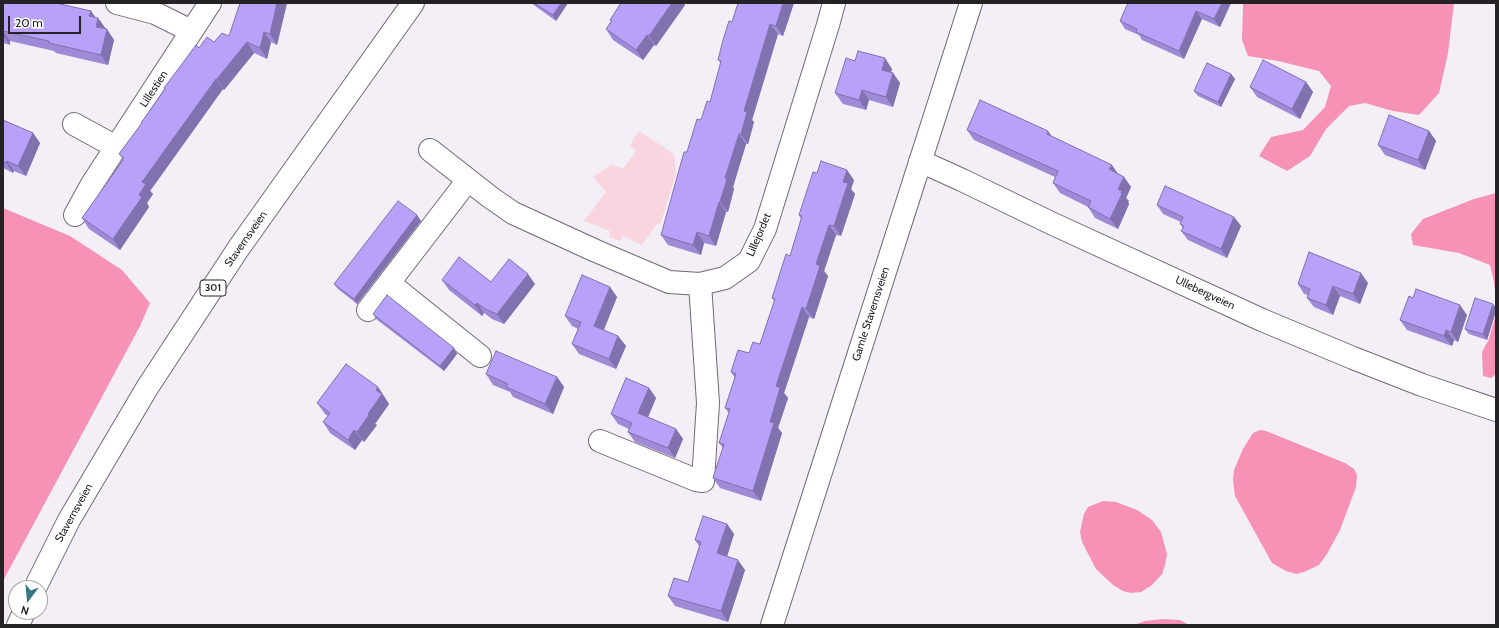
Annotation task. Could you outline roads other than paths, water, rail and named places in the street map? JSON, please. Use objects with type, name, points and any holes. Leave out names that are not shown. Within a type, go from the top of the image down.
[{"type":"street","points":[[117,3],[155,13],[192,31]]},
{"type":"street","name":"Lillestien","points":[[75,215],[92,184],[116,146],[210,3]]},
{"type":"street","name":"Lillejordet","points":[[430,150],[513,213],[596,251],[669,282],[700,284],[725,278],[749,261],[765,229],[834,3]]},
{"type":"street","name":"Gamle Stavernsveien","points":[[772,625],[971,3]]},
{"type":"street","name":"Stavernsveien","points":[[40,580],[69,520],[147,388],[238,249],[410,4]]},
{"type":"street","points":[[74,124],[116,146]]},
{"type":"street","name":"Ullebergveien","points":[[920,161],[1050,223],[1262,320],[1422,385],[1496,410]]},
{"type":"street","points":[[368,310],[468,180]]},
{"type":"street","points":[[389,283],[480,356]]},
{"type":"street","points":[[600,441],[696,480],[704,481],[708,403],[700,284]]}]
